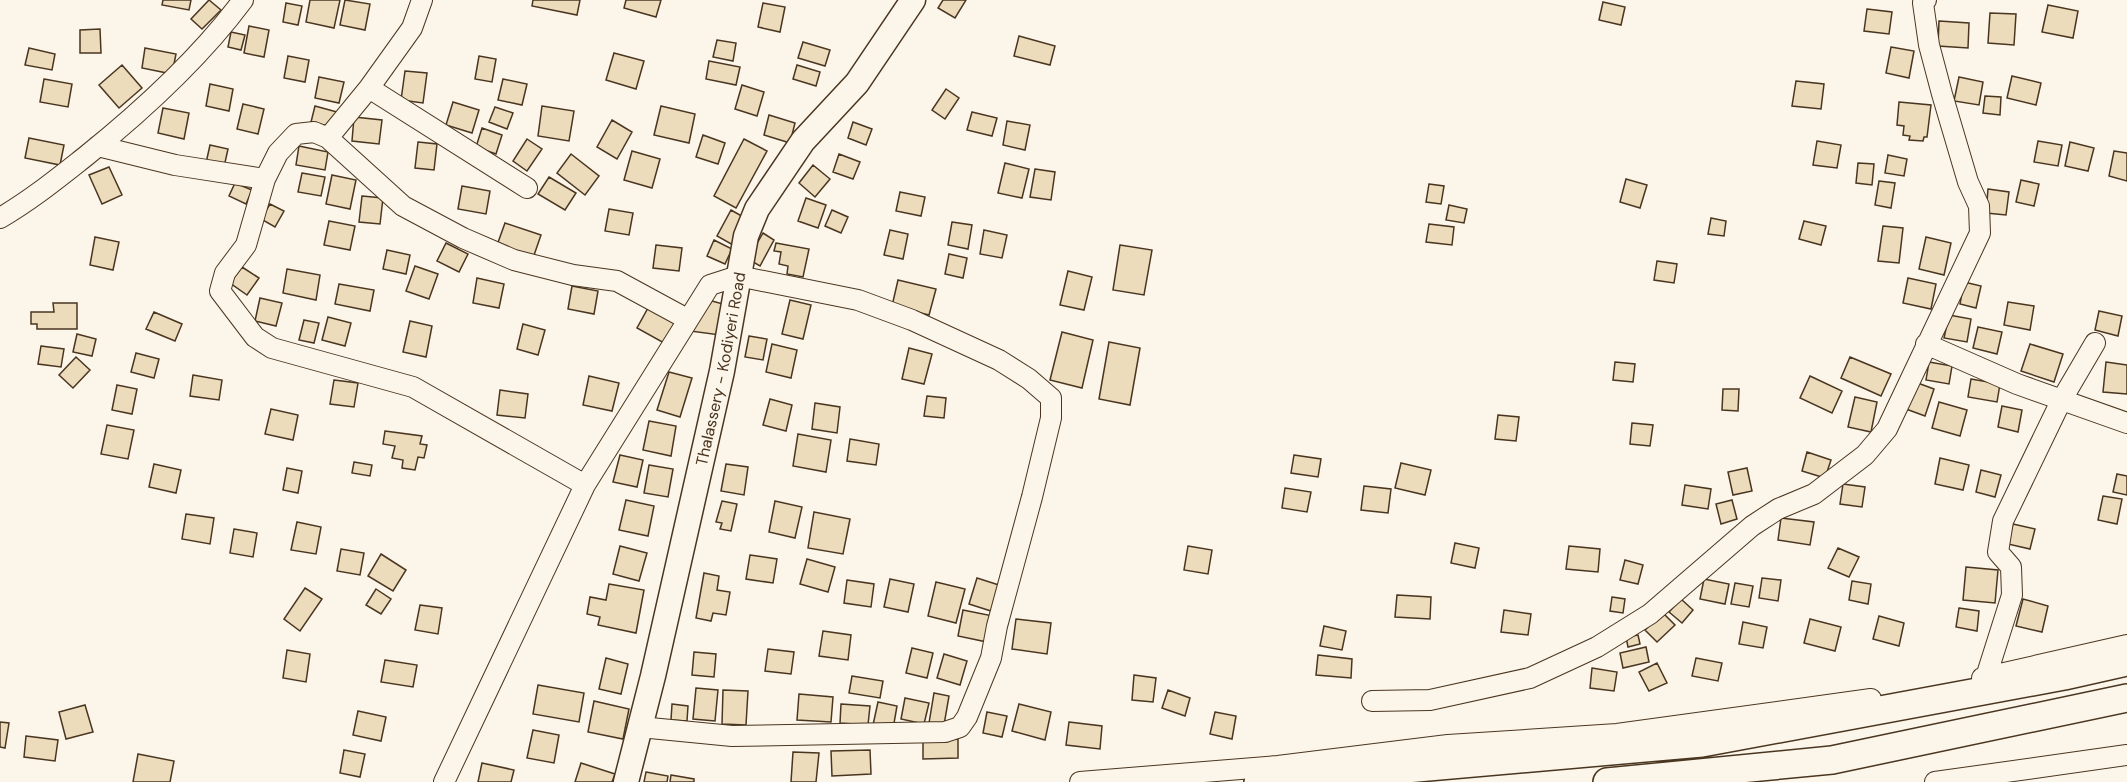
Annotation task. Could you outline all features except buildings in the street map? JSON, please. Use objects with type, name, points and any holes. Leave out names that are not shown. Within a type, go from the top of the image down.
[{"type":"highway","points":[[1258,782],[1702,742],[2064,676],[2127,662]]},
{"type":"highway","points":[[1607,782],[1832,760],[2127,698]]},
{"type":"main road","name":"Thalassery - Kodiyeri Road","points":[[626,782],[722,371],[746,236],[757,209],[803,141],[857,83],[913,0]]},
{"type":"street","points":[[0,218],[27,203],[145,108],[229,19],[243,0]]},
{"type":"street","points":[[328,138],[369,88],[412,28],[422,0]]},
{"type":"street","points":[[1372,701],[1430,700],[1530,678],[1597,646],[1650,614],[1752,526],[1778,509],[1814,494],[1865,455],[1887,429],[1980,233],[1979,206],[1968,182],[1929,45],[1923,3],[1926,0]]},
{"type":"street","points":[[369,88],[527,188]]},
{"type":"street","points":[[585,485],[413,387],[272,348],[255,337],[220,291],[225,273],[246,245],[265,179],[278,153],[296,134],[314,132],[328,138],[403,206],[463,238],[514,260],[573,275],[617,282],[687,320]]},
{"type":"street","points":[[98,146],[175,165],[265,179]]},
{"type":"street","points":[[444,782],[585,485],[710,285],[738,276],[858,300],[953,338],[999,360],[1029,379],[1051,398],[1051,418],[1030,507],[997,626],[991,658],[967,717],[960,727],[945,732],[732,736],[640,727]]},
{"type":"street","points":[[1986,678],[2012,596],[2011,567],[1998,552],[2003,521],[2061,401],[2095,343]]},
{"type":"street","points":[[1926,344],[2017,384],[2127,423]]},
{"type":"street","points":[[1080,782],[1278,766],[1448,745],[1617,734],[1930,690],[2127,645]]},
{"type":"street","points":[[1935,782],[2127,754]]}]
